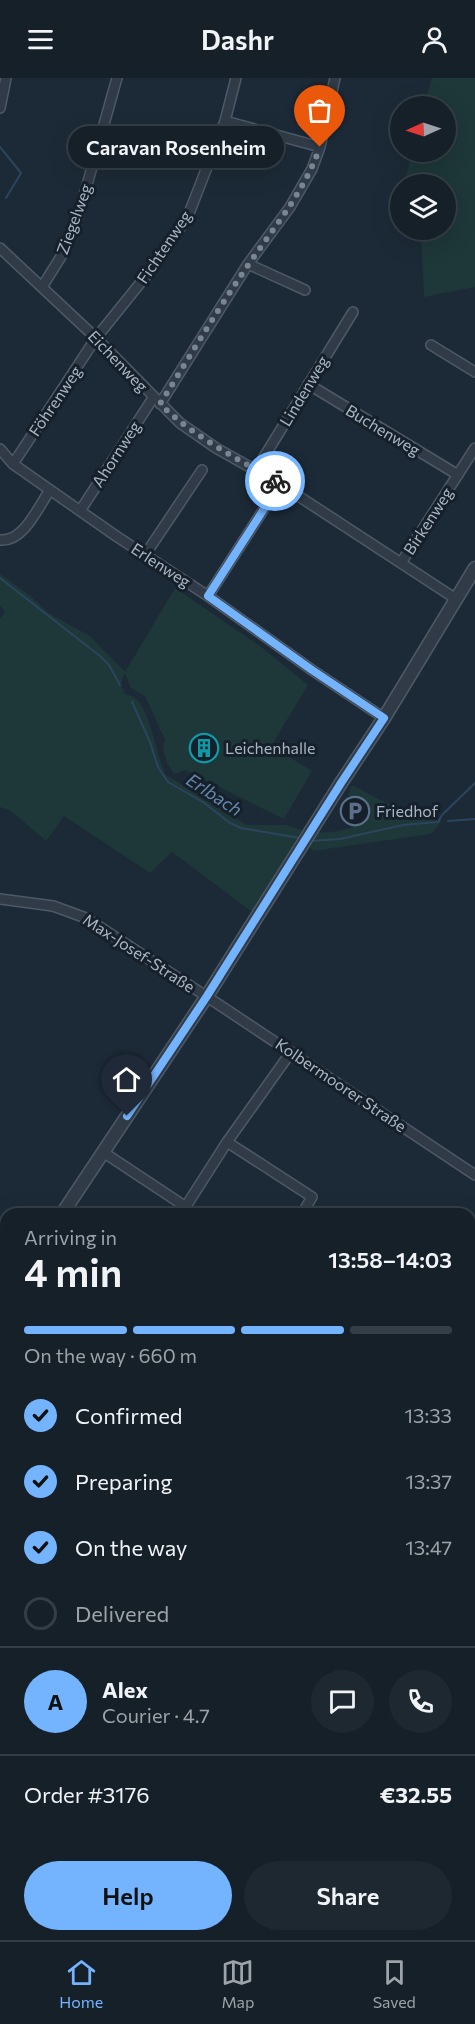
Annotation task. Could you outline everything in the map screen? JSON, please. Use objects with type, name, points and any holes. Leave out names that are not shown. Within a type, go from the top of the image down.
[{"type":"street","points":[[0,108],[6,78]]},
{"type":"street","name":"Ziegelweg","points":[[42,287],[62,255],[78,217],[117,78]]},
{"type":"street","name":"Fichtenweg","points":[[96,338],[150,271],[188,216],[225,122],[236,78]]},
{"type":"street","name":"Ahornweg","points":[[80,511],[290,207],[312,170],[320,147],[335,78]]},
{"type":"street","points":[[225,122],[320,147]]},
{"type":"street","name":"Eichenweg","points":[[0,248],[96,338],[157,401],[189,429],[216,448],[280,484],[456,599]]},
{"type":"street","points":[[249,264],[305,290]]},
{"type":"street","name":"Lindenweg","points":[[256,470],[353,312]]},
{"type":"street","name":"Föhrenweg","points":[[13,464],[96,338]]},
{"type":"street","points":[[431,345],[475,372]]},
{"type":"street","name":"Buchenweg","points":[[308,384],[458,475]]},
{"type":"street","name":"Birkenweg","points":[[401,563],[475,448]]},
{"type":"street","name":"Erlenweg","points":[[0,449],[13,464],[50,490],[384,718]]},
{"type":"street","points":[[145,555],[202,470]]},
{"type":"street","points":[[208,596],[280,484]]},
{"type":"street","points":[[0,540],[6,541],[20,534],[50,490]]},
{"type":"street","points":[[66,1208],[207,996],[384,718],[475,568]]},
{"type":"street","name":"Max-Josef-Straße","points":[[0,899],[53,906],[79,914],[207,996]]},
{"type":"street","name":"Kolbermoorer Straße","points":[[207,996],[475,1175]]},
{"type":"street","points":[[185,1208],[291,1052]]},
{"type":"street","points":[[228,1142],[312,1197],[306,1208]]},
{"type":"street","points":[[103,1152],[181,1208]]},
{"type":"green space","points":[[432,78],[475,78],[475,287],[424,297],[421,240],[456,240],[456,174],[406,174],[410,162],[456,162],[456,96],[427,96]]},
{"type":"green space","points":[[0,574],[28,594],[50,614],[90,636],[125,672],[175,588],[260,646],[308,685],[271,746],[312,771],[284,819],[185,770],[174,774],[167,763],[163,747],[165,740],[145,696],[131,688],[125,673],[121,684],[125,694],[134,697],[145,712],[166,775],[247,825],[285,825],[302,830],[252,912],[172,852],[150,873],[64,816],[46,841],[11,811],[0,807],[0,618],[5,613],[0,605]]},
{"type":"green space","points":[[352,785],[415,818],[442,821],[431,834],[313,851],[309,846],[316,832],[345,829],[371,816],[369,807],[348,795]]},
{"type":"waterway","points":[[0,147],[21,173],[6,198]]},
{"type":"waterway","name":"Erlbach","points":[[0,578],[100,656],[109,665],[120,685]]},
{"type":"waterway","name":"Erlbach","points":[[132,702],[150,742],[158,767],[168,782],[241,828],[300,838]]},
{"type":"waterway","name":"Erlbach","points":[[311,841],[340,839],[403,825],[438,822],[442,815],[475,783]]},
{"type":"waterway","name":"Erlbach","points":[[448,821],[475,819]]},
{"type":"way so far","points":[[275,481],[216,448],[180,423],[160,404],[249,264],[290,207],[312,170],[320,147]]},
{"type":"place","name":"Caravan Rosenheim","points":[[320,147]]},
{"type":"place","name":"Leichenhalle","points":[[204,748]]},
{"type":"place","name":"Friedhof","points":[[355,811]]},
{"type":"route","points":[[127,1116],[207,996],[384,718],[208,596],[280,484],[275,481]]}]
